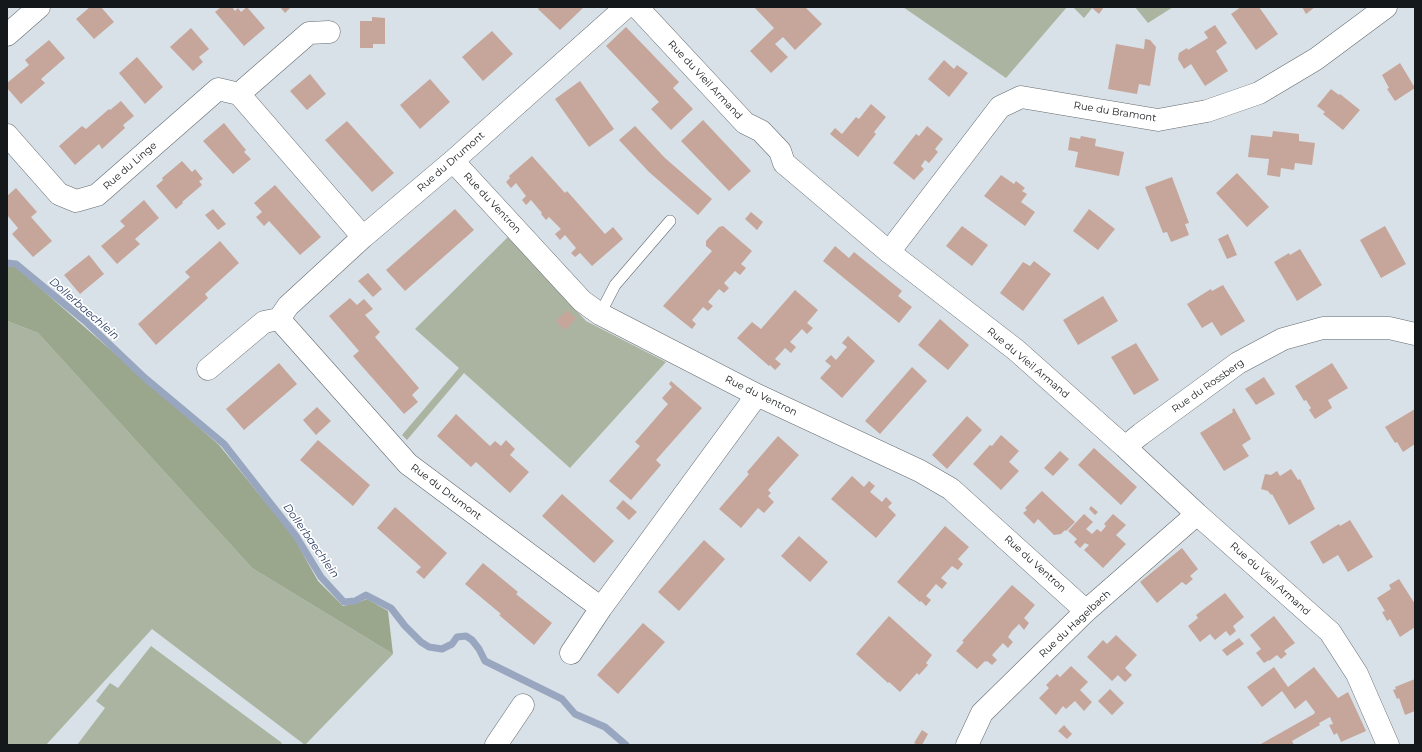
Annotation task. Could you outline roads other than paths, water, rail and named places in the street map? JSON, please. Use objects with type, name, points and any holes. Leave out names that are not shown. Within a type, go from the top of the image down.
[{"type":"street","points":[[7,35],[39,7]]},
{"type":"street","name":"Rue du Drumont","points":[[601,608],[408,464],[279,319],[288,306],[363,237],[453,161],[626,7]]},
{"type":"street","name":"Rue du Vieil Armand","points":[[637,7],[745,123],[761,131],[780,151],[784,162],[889,252],[1016,350],[1330,632],[1357,674],[1388,745]]},
{"type":"street","name":"Rue du Bramont","points":[[889,252],[1000,107],[1021,97],[1158,120],[1207,111],[1259,93],[1310,63],[1386,7]]},
{"type":"street","points":[[329,32],[309,33],[239,94],[363,237]]},
{"type":"street","name":"Rue du Linge","points":[[7,135],[59,194],[76,200],[96,195],[218,89],[239,94]]},
{"type":"street","name":"Rue du Ventron","points":[[453,161],[582,301],[600,314],[757,395],[920,471],[951,489],[1086,611]]},
{"type":"street","points":[[208,369],[264,322],[279,319]]},
{"type":"street","name":"Rue du Rossberg","points":[[1125,447],[1238,363],[1283,339],[1323,328],[1389,328],[1415,334]]},
{"type":"street","points":[[571,653],[601,608],[757,395]]},
{"type":"street","name":"Rue du Hagelbach","points":[[967,745],[982,713],[1086,611],[1197,514]]},
{"type":"street","points":[[496,745],[523,705]]},
{"type":"lane","points":[[600,314],[615,285],[670,221]]},
{"type":"waterway","name":"Dollerbaechlein","points":[[7,263],[16,264],[85,321],[145,378],[224,444],[296,536],[321,577],[344,602],[355,601],[366,595],[391,608],[405,626],[421,642],[429,647],[442,649],[452,644],[457,637],[466,636],[472,640],[479,649],[485,661],[562,699],[575,714],[605,727],[626,745]]}]
